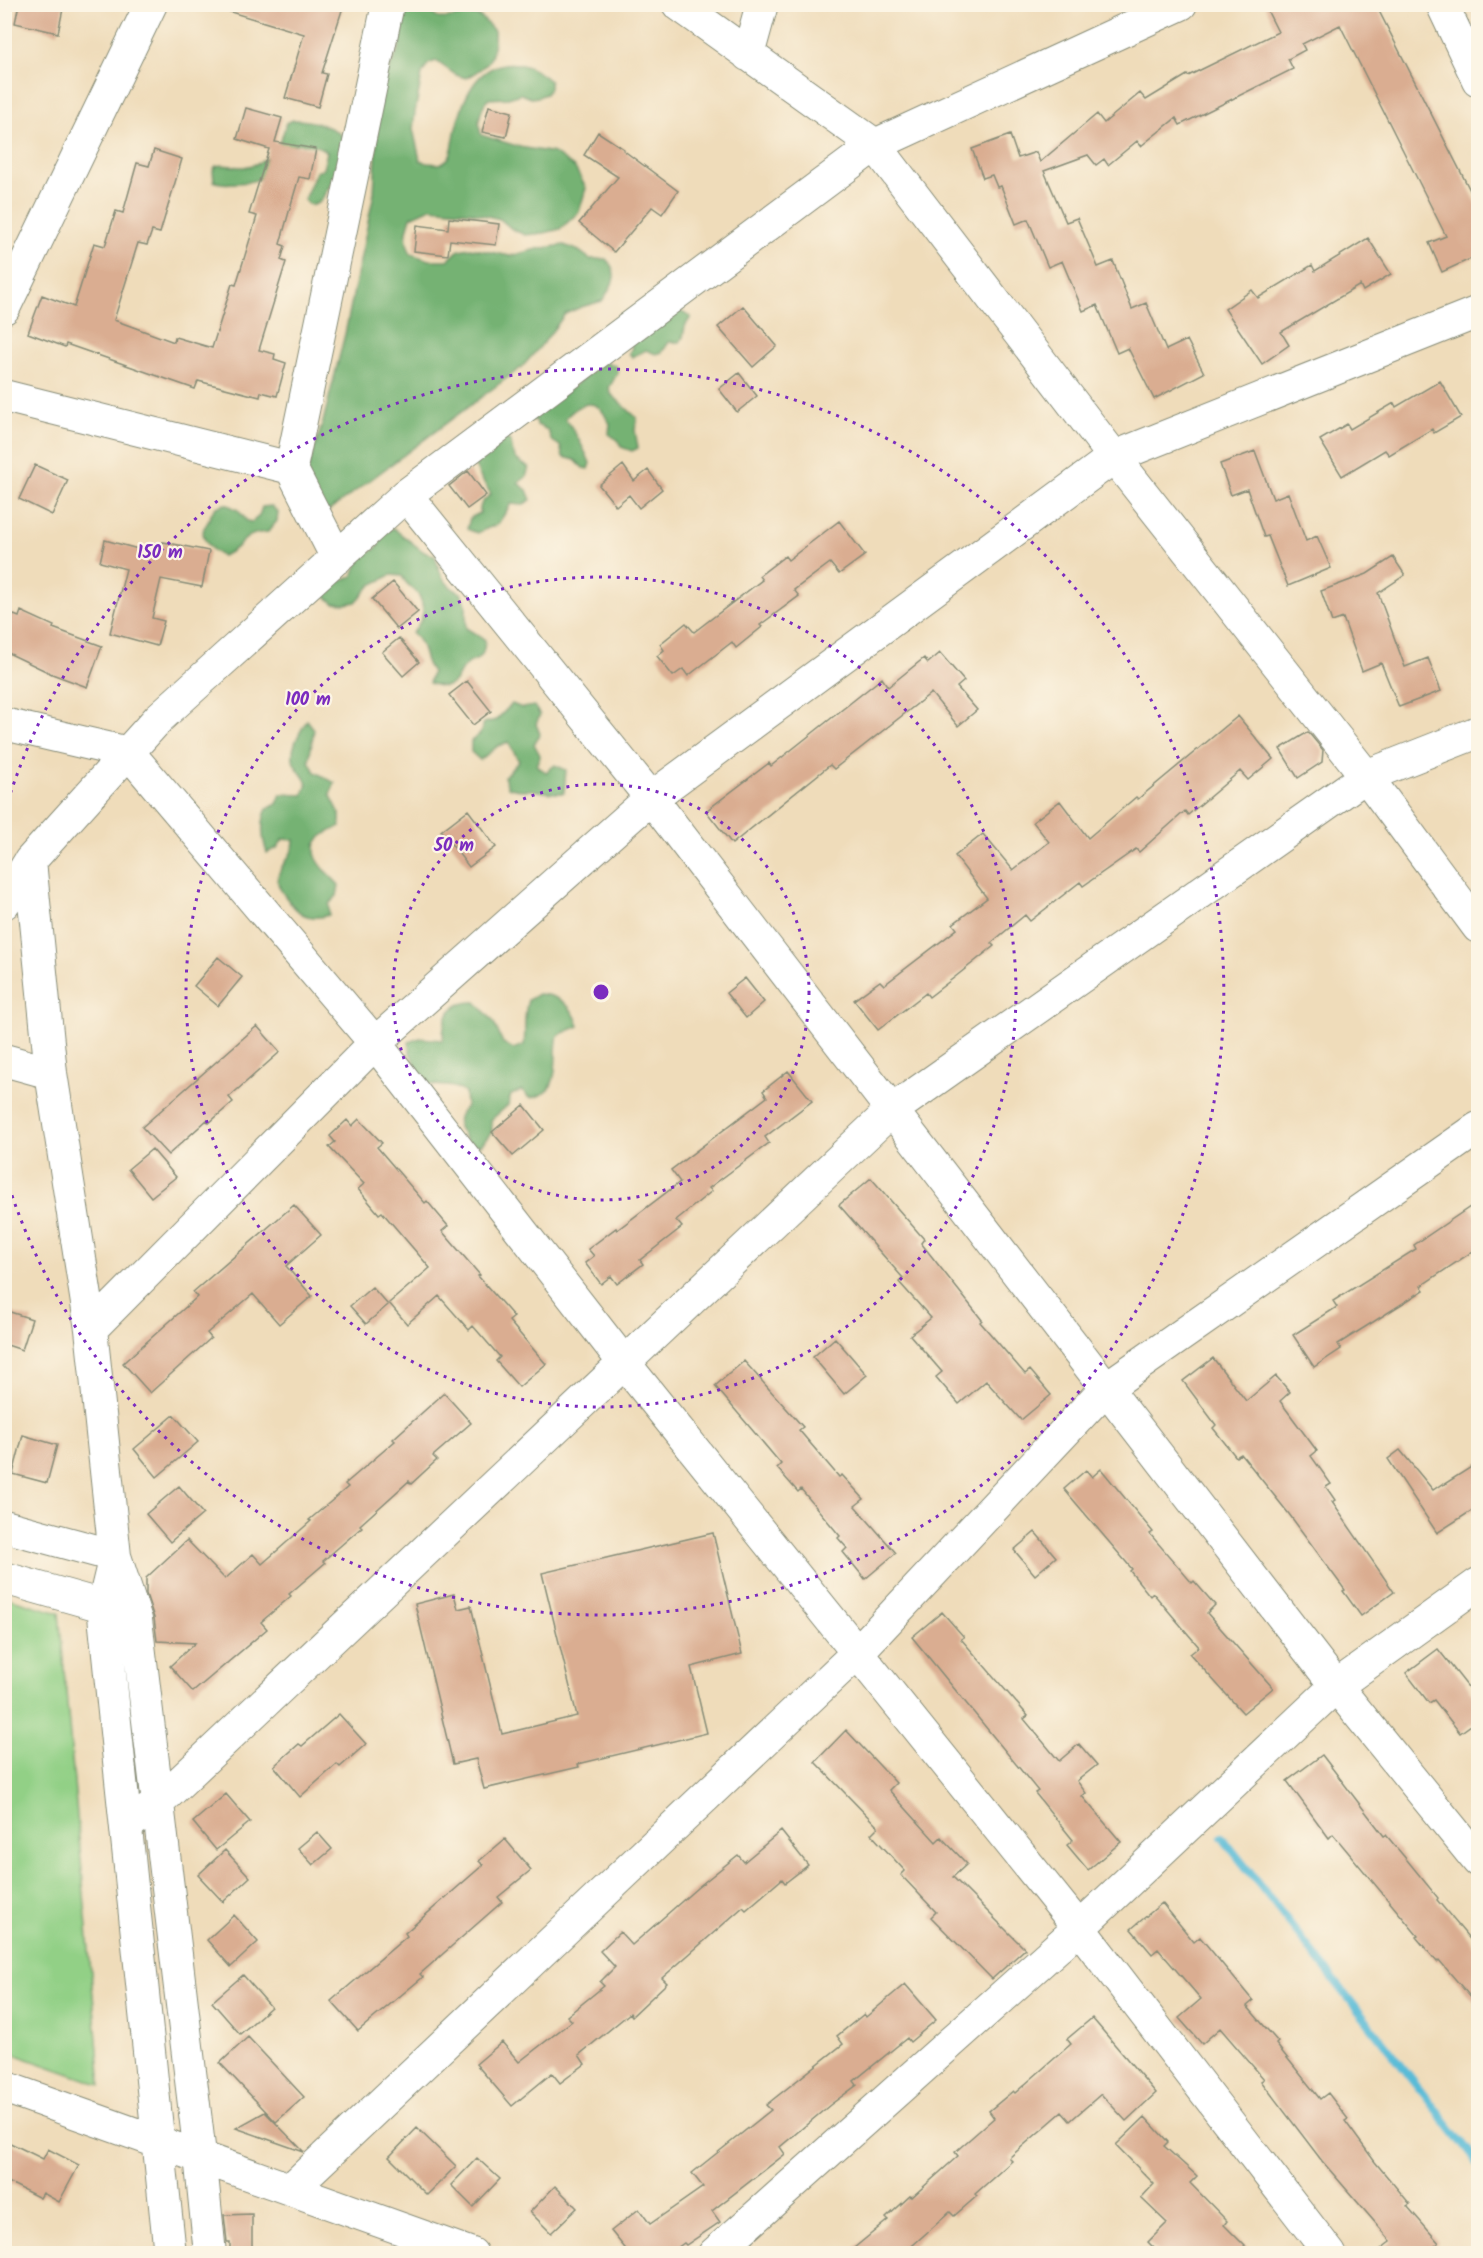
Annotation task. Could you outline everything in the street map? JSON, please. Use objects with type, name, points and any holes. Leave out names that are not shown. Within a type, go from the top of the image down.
[{"type":"street","points":[[4,308],[151,4]]},
{"type":"street","points":[[337,558],[291,468],[388,4]]},
{"type":"street","points":[[678,4],[875,145],[1113,458],[1366,776],[1479,927]]},
{"type":"street","points":[[748,55],[762,4]]},
{"type":"street","points":[[4,903],[30,861],[159,718],[406,495],[875,145],[1181,4]]},
{"type":"street","points":[[1442,4],[1479,80]]},
{"type":"street","points":[[91,1329],[375,1043],[651,798],[1113,458],[1479,312]]},
{"type":"street","points":[[4,396],[291,468]]},
{"type":"street","points":[[406,495],[651,798],[1336,1686],[1479,1861]]},
{"type":"street","points":[[4,724],[129,753],[375,1043],[625,1364],[856,1654],[1079,1928],[1330,2253]]},
{"type":"street","points":[[126,1826],[158,1803],[891,1111],[1366,776],[1479,732]]},
{"type":"street","points":[[30,861],[51,1073],[91,1329],[115,1556],[136,1620],[210,2253]]},
{"type":"street","points":[[4,1060],[51,1073]]},
{"type":"street","points":[[292,2188],[856,1654],[1106,1388],[1479,1128]]},
{"type":"street","points":[[4,1526],[115,1556]]},
{"type":"street","points":[[115,1556],[103,1606],[170,2253]]},
{"type":"street","points":[[4,1578],[103,1606],[136,1620]]},
{"type":"street","points":[[714,2253],[1079,1928],[1336,1686],[1479,1584]]},
{"type":"street","points":[[4,2087],[472,2253]]},
{"type":"green space","points":[[407,5],[430,5],[432,13],[443,18],[465,15],[480,17],[494,31],[492,55],[486,65],[466,78],[456,75],[436,61],[428,64],[422,74],[413,129],[420,160],[440,164],[449,158],[464,102],[482,75],[500,65],[521,65],[545,77],[550,81],[550,88],[546,94],[538,97],[531,98],[521,94],[508,98],[487,99],[480,116],[481,135],[520,147],[554,153],[575,168],[586,188],[579,212],[560,229],[544,233],[525,235],[512,229],[500,219],[470,212],[431,208],[411,217],[406,236],[411,254],[429,260],[448,260],[459,250],[470,248],[510,256],[564,245],[579,251],[590,259],[606,259],[613,270],[613,280],[602,301],[565,314],[523,366],[318,519],[302,521],[298,519],[297,504],[323,422],[345,334],[374,193],[379,103],[385,78],[399,49]]},
{"type":"green space","points":[[293,120],[323,125],[337,132],[349,142],[346,164],[320,202],[314,205],[304,200],[316,172],[323,169],[327,152],[311,145],[291,146],[283,154],[274,170],[258,179],[228,183],[214,181],[213,170],[216,166],[244,167],[267,158],[281,139],[286,123]]},
{"type":"green space","points":[[674,308],[691,317],[685,326],[680,342],[669,342],[662,352],[656,354],[646,350],[632,357],[629,353],[632,348],[629,337]]},
{"type":"green space","points":[[604,362],[616,366],[618,372],[609,388],[611,394],[637,418],[635,430],[638,448],[632,451],[621,447],[619,441],[609,434],[610,423],[605,414],[593,404],[583,405],[565,419],[588,458],[590,463],[588,469],[583,468],[575,460],[563,457],[560,446],[551,440],[548,430],[537,425],[536,420],[530,420]]},
{"type":"green space","points":[[501,437],[511,441],[512,451],[516,458],[529,467],[526,477],[518,483],[527,490],[531,500],[522,505],[511,504],[498,524],[477,533],[467,529],[470,518],[480,513],[481,504],[491,494],[475,465],[466,460]]},
{"type":"green space","points":[[226,504],[238,510],[247,521],[252,522],[259,516],[262,507],[271,506],[278,512],[277,521],[268,532],[252,535],[222,556],[208,545],[203,532],[213,510]]},
{"type":"green space","points":[[393,528],[424,552],[435,556],[443,578],[461,593],[466,605],[466,628],[485,640],[480,657],[467,664],[450,685],[440,686],[429,683],[432,672],[420,643],[412,633],[421,619],[423,610],[421,599],[402,576],[391,575],[371,585],[356,602],[333,603],[325,595],[330,584],[353,576],[361,555],[376,548],[383,533]]},
{"type":"green space","points":[[512,704],[522,708],[534,706],[540,715],[536,724],[540,734],[534,744],[540,755],[537,766],[546,772],[555,765],[566,770],[564,793],[518,790],[508,787],[504,777],[519,761],[508,742],[498,746],[480,760],[471,752],[471,741],[480,734],[484,723],[496,720]]},
{"type":"green space","points":[[307,720],[314,729],[309,761],[315,772],[335,783],[330,794],[340,814],[340,826],[321,837],[315,845],[320,864],[339,885],[337,896],[329,904],[329,915],[321,917],[309,917],[298,911],[282,892],[278,883],[279,873],[292,852],[294,840],[283,839],[277,848],[267,853],[262,831],[267,809],[277,804],[281,794],[303,795],[307,784],[294,763],[293,752]]},
{"type":"green space","points":[[538,994],[559,999],[569,1007],[579,1026],[558,1035],[555,1074],[548,1090],[529,1098],[522,1090],[511,1095],[508,1105],[491,1120],[492,1132],[481,1145],[469,1145],[458,1126],[459,1116],[466,1106],[465,1093],[450,1086],[424,1083],[410,1053],[409,1042],[420,1038],[443,1040],[444,1024],[450,1012],[460,1004],[476,1002],[493,1021],[503,1043],[513,1049],[524,1045],[528,1000]]},
{"type":"green space","points":[[5,1597],[59,1613],[101,2085],[5,2051]]},
{"type":"building","points":[[19,4],[64,4],[58,33],[15,23]]},
{"type":"building","points":[[225,4],[344,4],[322,73],[327,74],[318,107],[285,98],[304,34],[224,10]]},
{"type":"building","points":[[1264,4],[1383,4],[1377,7],[1479,208],[1479,255],[1442,272],[1429,243],[1446,236],[1340,25],[1302,44],[1305,50],[1288,59],[1293,69],[1180,125],[1176,118],[1141,146],[1137,141],[1108,165],[1104,159],[1096,165],[1088,155],[1044,171],[1066,222],[1077,218],[1098,267],[1113,261],[1132,309],[1146,303],[1166,350],[1187,340],[1204,373],[1154,399],[1128,348],[1117,353],[1097,305],[1083,311],[1062,261],[1048,267],[1028,219],[1016,224],[1001,186],[997,187],[992,175],[983,178],[972,149],[1010,135],[1018,158],[1036,152],[1040,162],[1097,114],[1104,123],[1140,93],[1146,100],[1187,75],[1278,32]]},
{"type":"building","points":[[489,106],[512,112],[506,137],[482,132]]},
{"type":"building","points":[[246,108],[282,118],[275,142],[316,149],[310,179],[299,177],[290,208],[280,244],[285,246],[281,260],[286,262],[259,350],[275,354],[274,359],[286,363],[277,396],[261,392],[260,397],[198,381],[195,389],[28,333],[42,295],[74,307],[94,243],[105,246],[116,211],[123,213],[137,163],[149,166],[154,150],[182,159],[160,233],[152,231],[147,245],[138,243],[114,320],[174,342],[175,337],[212,348],[232,284],[236,285],[257,216],[249,214],[269,149],[237,139]]},
{"type":"building","points":[[598,132],[678,191],[662,214],[652,207],[614,252],[579,223],[618,177],[584,155]]},
{"type":"building","points":[[449,218],[499,224],[496,245],[450,240],[448,255],[414,251],[417,225],[448,229]]},
{"type":"building","points":[[1368,238],[1391,274],[1363,291],[1360,285],[1281,332],[1289,345],[1262,364],[1225,309],[1252,290],[1258,298],[1312,265],[1315,271]]},
{"type":"building","points":[[743,306],[777,346],[753,367],[718,327]]},
{"type":"building","points":[[739,373],[757,396],[737,412],[719,389]]},
{"type":"building","points":[[1440,381],[1461,417],[1434,433],[1432,429],[1389,455],[1385,450],[1342,476],[1320,440],[1347,424],[1350,429],[1394,403],[1396,407]]},
{"type":"building","points":[[1255,451],[1273,499],[1288,493],[1306,541],[1317,536],[1331,568],[1288,586],[1268,536],[1264,537],[1247,489],[1231,495],[1220,464]]},
{"type":"building","points":[[35,465],[68,480],[52,515],[19,499]]},
{"type":"building","points":[[623,465],[634,481],[648,470],[662,489],[639,508],[629,495],[616,506],[599,485]]},
{"type":"building","points":[[468,471],[486,495],[467,509],[449,486]]},
{"type":"building","points":[[839,521],[865,555],[839,574],[830,563],[794,590],[799,596],[760,625],[762,627],[736,648],[732,642],[688,676],[683,669],[673,676],[657,656],[664,650],[660,644],[686,623],[694,632],[762,580],[759,576],[785,556],[788,560]]},
{"type":"building","points":[[105,540],[160,555],[163,542],[209,551],[202,587],[161,579],[152,618],[164,621],[157,646],[110,633],[126,569],[100,562]]},
{"type":"building","points":[[1393,557],[1405,575],[1378,593],[1405,667],[1428,658],[1441,691],[1399,707],[1381,663],[1362,671],[1343,618],[1332,622],[1321,591],[1367,574]]},
{"type":"building","points":[[393,582],[418,612],[397,629],[372,599]]},
{"type":"building","points":[[4,611],[19,617],[21,611],[54,626],[53,628],[102,646],[87,687],[52,674],[4,651]]},
{"type":"building","points":[[399,638],[419,662],[403,676],[382,652]]},
{"type":"building","points":[[940,653],[964,681],[957,687],[977,710],[958,726],[931,693],[834,769],[830,765],[732,844],[706,811],[769,763],[771,766],[882,678],[888,687],[924,658],[928,663]]},
{"type":"building","points":[[467,681],[491,711],[473,725],[449,695]]},
{"type":"building","points":[[1238,716],[1273,759],[1248,780],[1240,771],[1188,815],[1185,811],[1139,852],[1136,849],[1083,886],[1080,882],[1030,921],[1025,915],[991,943],[994,946],[955,977],[929,997],[926,993],[878,1030],[854,1000],[880,981],[884,985],[957,929],[953,924],[987,898],[955,856],[983,834],[1013,870],[1049,842],[1033,822],[1060,801],[1088,838]]},
{"type":"building","points":[[1308,732],[1323,750],[1322,762],[1298,778],[1280,749]]},
{"type":"building","points":[[468,810],[496,847],[469,867],[441,831]]},
{"type":"building","points":[[218,957],[242,977],[218,1006],[194,986]]},
{"type":"building","points":[[745,978],[764,1002],[746,1018],[726,993]]},
{"type":"building","points":[[257,1026],[280,1052],[229,1097],[233,1102],[209,1123],[207,1120],[168,1155],[142,1127]]},
{"type":"building","points":[[788,1071],[812,1101],[765,1137],[769,1143],[709,1188],[712,1191],[676,1220],[682,1227],[640,1260],[643,1264],[617,1284],[611,1276],[601,1284],[585,1263],[594,1256],[588,1249],[680,1182],[671,1170],[767,1097],[763,1091]]},
{"type":"building","points":[[524,1105],[544,1130],[513,1156],[492,1132]]},
{"type":"building","points":[[359,1119],[382,1143],[377,1147],[448,1226],[442,1231],[514,1317],[509,1321],[546,1364],[519,1387],[496,1361],[500,1357],[473,1326],[469,1330],[439,1296],[407,1324],[389,1303],[430,1268],[382,1212],[379,1214],[358,1189],[364,1184],[329,1147],[335,1142],[330,1136],[347,1120],[352,1126]]},
{"type":"building","points":[[152,1149],[176,1177],[151,1197],[128,1169]]},
{"type":"building","points":[[871,1178],[924,1239],[921,1243],[982,1320],[980,1322],[1025,1374],[1030,1370],[1051,1395],[1021,1420],[986,1381],[959,1404],[936,1377],[942,1372],[910,1335],[931,1318],[899,1282],[903,1278],[839,1205]]},
{"type":"building","points":[[294,1205],[321,1235],[286,1266],[312,1296],[279,1324],[253,1294],[207,1333],[211,1338],[150,1393],[123,1363],[197,1297],[193,1292]]},
{"type":"building","points":[[1470,1207],[1479,1219],[1479,1247],[1421,1286],[1424,1290],[1338,1344],[1341,1349],[1314,1367],[1293,1335],[1337,1307],[1333,1301],[1416,1249],[1414,1245]]},
{"type":"building","points":[[372,1287],[388,1305],[366,1324],[350,1306]]},
{"type":"building","points":[[4,1310],[32,1319],[22,1350],[4,1344]]},
{"type":"building","points":[[835,1338],[867,1375],[844,1394],[813,1357]]},
{"type":"building","points":[[1213,1358],[1246,1401],[1276,1376],[1290,1392],[1280,1401],[1317,1451],[1311,1456],[1331,1484],[1326,1487],[1335,1500],[1332,1502],[1394,1592],[1361,1616],[1343,1591],[1345,1590],[1289,1514],[1241,1454],[1236,1457],[1213,1428],[1216,1425],[1183,1381]]},
{"type":"building","points":[[744,1361],[803,1427],[799,1430],[839,1477],[842,1475],[864,1499],[855,1506],[896,1553],[865,1579],[843,1552],[847,1548],[838,1538],[840,1536],[801,1489],[798,1492],[777,1468],[781,1464],[715,1386]]},
{"type":"building","points":[[444,1393],[471,1423],[433,1456],[437,1460],[411,1484],[409,1481],[360,1525],[362,1527],[323,1561],[325,1563],[261,1622],[267,1629],[193,1692],[170,1666],[195,1643],[157,1641],[154,1618],[146,1594],[146,1578],[187,1540],[225,1579],[253,1554],[262,1564],[348,1487],[345,1484],[395,1441],[393,1439]]},
{"type":"building","points":[[174,1415],[198,1442],[157,1477],[134,1449]]},
{"type":"building","points":[[23,1435],[57,1445],[47,1483],[13,1474]]},
{"type":"building","points":[[1400,1450],[1433,1490],[1479,1462],[1479,1506],[1437,1533],[1388,1459]]},
{"type":"building","points":[[1101,1469],[1153,1532],[1150,1534],[1192,1583],[1194,1581],[1215,1605],[1207,1613],[1273,1688],[1243,1713],[1190,1654],[1199,1647],[1153,1593],[1150,1596],[1130,1571],[1132,1569],[1064,1489],[1086,1470],[1092,1477]]},
{"type":"building","points":[[179,1486],[203,1514],[170,1542],[146,1514]]},
{"type":"building","points":[[1035,1532],[1056,1557],[1035,1575],[1014,1550]]},
{"type":"building","points":[[713,1533],[742,1654],[691,1667],[707,1733],[578,1764],[579,1767],[484,1789],[476,1759],[453,1764],[415,1604],[454,1594],[458,1609],[471,1606],[502,1734],[577,1716],[542,1573]]},
{"type":"building","points":[[942,1612],[964,1637],[961,1639],[1028,1716],[1024,1719],[1059,1761],[1079,1744],[1097,1765],[1077,1781],[1086,1793],[1082,1796],[1121,1842],[1088,1870],[1067,1845],[1073,1840],[1035,1793],[1038,1791],[912,1637]]},
{"type":"building","points":[[1438,1649],[1479,1701],[1479,1719],[1460,1733],[1434,1700],[1429,1703],[1406,1673]]},
{"type":"building","points":[[339,1714],[366,1744],[340,1767],[337,1764],[300,1797],[274,1766],[299,1744],[302,1746]]},
{"type":"building","points":[[846,1730],[896,1783],[889,1790],[936,1842],[941,1837],[967,1864],[953,1877],[1025,1949],[992,1979],[931,1917],[936,1912],[901,1875],[905,1871],[871,1834],[878,1827],[815,1762]]},
{"type":"building","points":[[1322,1755],[1384,1836],[1386,1835],[1407,1860],[1479,1950],[1479,2007],[1439,1960],[1437,1962],[1333,1834],[1329,1838],[1287,1781]]},
{"type":"building","points":[[226,1794],[250,1822],[216,1850],[193,1822]]},
{"type":"building","points":[[781,1831],[808,1865],[785,1883],[782,1879],[746,1910],[743,1907],[662,1978],[667,1983],[632,2016],[630,2013],[579,2055],[585,2064],[560,2083],[552,2073],[512,2106],[476,2064],[502,2042],[519,2062],[572,2021],[567,2016],[604,1986],[600,1982],[615,1967],[600,1951],[620,1932],[632,1945],[738,1855],[744,1862]]},
{"type":"building","points":[[317,1832],[332,1849],[313,1865],[298,1848]]},
{"type":"building","points":[[505,1839],[531,1870],[498,1897],[502,1902],[420,1974],[423,1977],[358,2031],[331,2001],[407,1936],[405,1933],[483,1865],[479,1861]]},
{"type":"building","points":[[225,1850],[250,1877],[223,1902],[198,1875]]},
{"type":"building","points":[[1162,1903],[1194,1942],[1200,1937],[1253,2001],[1247,2006],[1278,2042],[1276,2044],[1320,2099],[1328,2093],[1348,2119],[1345,2121],[1375,2162],[1410,2204],[1407,2206],[1439,2243],[1426,2253],[1376,2253],[1391,2241],[1322,2161],[1261,2081],[1264,2079],[1220,2028],[1202,2044],[1179,2018],[1201,1999],[1158,1949],[1152,1954],[1131,1929]]},
{"type":"building","points":[[234,1915],[258,1942],[231,1967],[207,1940]]},
{"type":"building","points":[[243,1975],[271,2007],[240,2034],[212,2002]]},
{"type":"building","points":[[905,1984],[936,2020],[910,2042],[907,2038],[854,2081],[857,2085],[780,2147],[785,2154],[712,2211],[720,2222],[670,2253],[629,2253],[611,2231],[639,2209],[650,2224],[703,2187],[692,2173],[771,2110],[766,2105],[843,2044],[837,2036],[864,2014],[866,2017]]},
{"type":"building","points":[[1092,2018],[1156,2093],[1126,2121],[1101,2094],[1070,2121],[1062,2112],[1009,2158],[1012,2161],[975,2194],[977,2196],[954,2216],[950,2212],[904,2253],[848,2253],[958,2156],[955,2152],[994,2118],[989,2111],[1013,2091],[1015,2093],[1071,2044],[1067,2039]]},
{"type":"building","points":[[248,2037],[304,2097],[276,2122],[220,2063]]},
{"type":"building","points":[[265,2112],[304,2152],[236,2128]]},
{"type":"building","points":[[1145,2117],[1168,2142],[1164,2146],[1197,2176],[1190,2183],[1227,2221],[1224,2225],[1252,2253],[1159,2253],[1148,2242],[1167,2223],[1141,2198],[1154,2184],[1116,2145]]},
{"type":"building","points":[[417,2128],[456,2166],[427,2195],[389,2157]]},
{"type":"building","points":[[4,2140],[43,2159],[48,2149],[79,2165],[59,2202],[43,2193],[40,2198],[4,2180]]},
{"type":"building","points":[[477,2158],[500,2179],[473,2207],[451,2185]]},
{"type":"building","points":[[555,2186],[577,2208],[551,2233],[530,2212]]},
{"type":"building","points":[[252,2214],[252,2253],[230,2253],[224,2215]]},
{"type":"waterway","points":[[1222,1837],[1478,2163]]}]
